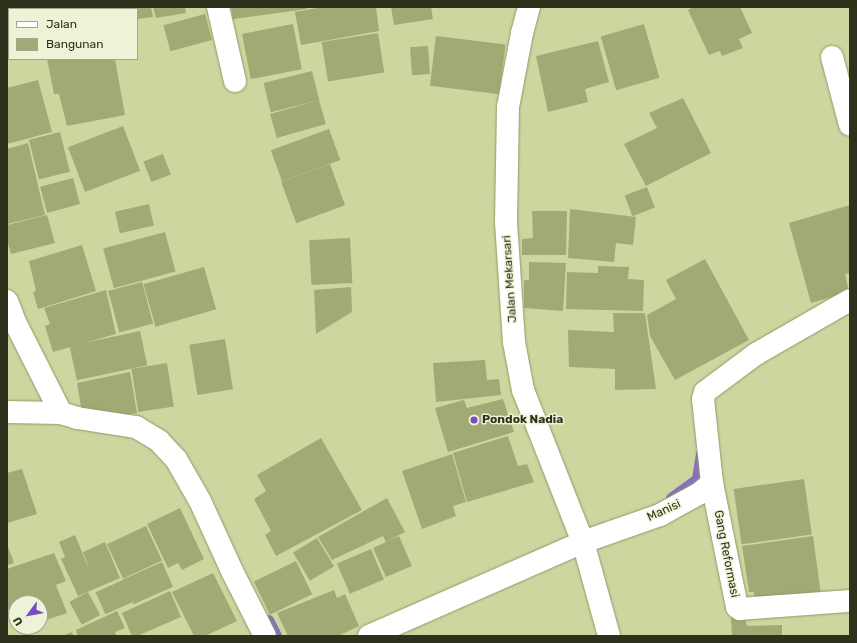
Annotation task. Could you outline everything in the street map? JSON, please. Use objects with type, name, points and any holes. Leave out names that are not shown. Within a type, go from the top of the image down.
[{"type":"street","points":[[218,7],[235,81]]},
{"type":"street","name":"Jalan Mekarsari","points":[[529,7],[522,33],[508,107],[506,222],[514,342],[523,390],[583,542],[609,636]]},
{"type":"street","points":[[832,57],[850,125]]},
{"type":"street","points":[[712,483],[703,400],[705,392],[756,354],[850,300]]},
{"type":"street","points":[[7,301],[16,324],[61,413]]},
{"type":"street","points":[[7,412],[61,413],[77,418],[136,427],[159,441],[176,459],[200,500],[233,573],[265,636]]},
{"type":"street","name":"Manisi","points":[[369,636],[583,542],[660,514],[700,493],[712,483]]},
{"type":"street","name":"Gang Reformasi","points":[[712,483],[737,607],[740,609],[850,602]]},
{"type":"building","points":[[72,7],[72,8],[53,8]]},
{"type":"building","points":[[151,7],[153,17],[138,19],[138,8],[132,8]]},
{"type":"building","points":[[153,7],[185,7],[186,13],[156,18]]},
{"type":"building","points":[[231,7],[306,7],[307,9],[233,19]]},
{"type":"building","points":[[323,7],[376,7],[379,31],[301,45],[295,12]]},
{"type":"building","points":[[391,7],[431,7],[433,19],[394,25]]},
{"type":"building","points":[[693,7],[740,7],[752,33],[739,39],[743,48],[722,56],[720,51],[709,55],[688,10]]},
{"type":"building","points":[[8,13],[8,48],[7,48]]},
{"type":"building","points":[[205,14],[212,40],[170,51],[163,25]]},
{"type":"building","points":[[293,24],[302,69],[251,79],[242,34]]},
{"type":"building","points":[[644,24],[659,78],[616,90],[601,36]]},
{"type":"building","points":[[378,33],[384,73],[328,81],[322,42]]},
{"type":"building","points":[[436,36],[505,45],[499,94],[430,86]]},
{"type":"building","points":[[598,41],[609,82],[585,89],[588,102],[548,112],[536,56]]},
{"type":"building","points":[[428,46],[430,74],[412,75],[410,47]]},
{"type":"building","points":[[47,60],[115,60],[125,115],[67,126],[59,94],[54,94]]},
{"type":"building","points":[[312,71],[319,100],[271,112],[263,83]]},
{"type":"building","points":[[38,80],[52,132],[7,144],[7,88]]},
{"type":"building","points":[[683,98],[711,153],[646,186],[624,144],[657,128],[649,113]]},
{"type":"building","points":[[319,100],[326,124],[277,138],[270,114]]},
{"type":"building","points":[[123,126],[140,171],[85,192],[68,147]]},
{"type":"building","points":[[329,129],[340,160],[282,181],[271,150]]},
{"type":"building","points":[[60,132],[70,172],[39,180],[29,140]]},
{"type":"building","points":[[28,143],[45,215],[7,224],[7,149]]},
{"type":"building","points":[[163,154],[171,175],[151,182],[143,162]]},
{"type":"building","points":[[330,164],[345,205],[296,223],[281,182]]},
{"type":"building","points":[[73,178],[80,204],[47,213],[40,187]]},
{"type":"building","points":[[647,187],[655,208],[632,216],[625,196]]},
{"type":"building","points":[[149,204],[154,225],[120,233],[115,212]]},
{"type":"building","points":[[850,205],[850,273],[845,274],[849,292],[811,303],[789,223]]},
{"type":"building","points":[[570,209],[636,217],[633,245],[616,243],[614,262],[568,258]]},
{"type":"building","points":[[532,211],[567,211],[566,255],[522,255],[522,239],[533,238]]},
{"type":"building","points":[[47,215],[55,243],[11,254],[7,240],[7,225]]},
{"type":"building","points":[[165,232],[176,272],[114,288],[103,249]]},
{"type":"building","points":[[350,238],[352,283],[311,285],[309,240]]},
{"type":"building","points":[[82,245],[96,291],[38,309],[33,292],[36,291],[29,261]]},
{"type":"building","points":[[705,259],[749,340],[675,380],[650,336],[647,315],[676,299],[666,280]]},
{"type":"building","points":[[529,262],[566,263],[563,311],[524,308],[524,280],[529,280]]},
{"type":"building","points":[[598,266],[629,267],[628,279],[644,280],[643,311],[566,309],[567,272],[598,273]]},
{"type":"building","points":[[204,267],[216,309],[156,327],[143,284]]},
{"type":"building","points":[[142,282],[153,324],[119,333],[108,291]]},
{"type":"building","points":[[351,287],[352,312],[316,334],[314,290]]},
{"type":"building","points":[[106,290],[116,334],[53,352],[45,326],[50,324],[44,308]]},
{"type":"building","points":[[613,313],[645,313],[656,389],[615,390],[615,369],[569,367],[568,330],[614,332]]},
{"type":"building","points":[[140,331],[147,365],[77,380],[70,346]]},
{"type":"building","points":[[225,339],[233,389],[197,395],[189,345]]},
{"type":"building","points":[[485,360],[487,380],[499,379],[501,395],[436,402],[433,363]]},
{"type":"building","points":[[167,363],[174,406],[138,412],[131,369]]},
{"type":"building","points":[[130,372],[137,413],[93,421],[82,413],[77,383]]},
{"type":"building","name":"Pondok Nadia","points":[[503,399],[514,432],[448,452],[435,408],[464,400],[467,408]]},
{"type":"building","points":[[508,436],[518,466],[527,464],[534,482],[467,502],[453,453]]},
{"type":"building","points":[[321,438],[362,510],[276,556],[265,535],[271,531],[254,499],[266,491],[257,475]]},
{"type":"building","points":[[452,454],[466,502],[453,506],[456,516],[422,529],[402,471]]},
{"type":"building","points":[[22,469],[37,514],[7,523],[7,473]]},
{"type":"building","points":[[804,479],[812,534],[741,544],[734,489]]},
{"type":"building","points":[[387,498],[405,532],[387,541],[399,536],[412,566],[386,577],[373,548],[386,542],[383,536],[332,560],[318,537]]},
{"type":"building","points":[[180,508],[204,559],[182,570],[178,563],[168,568],[147,524]]},
{"type":"building","points":[[146,526],[162,560],[123,579],[107,544]]},
{"type":"building","points":[[75,535],[91,574],[83,552],[105,542],[120,578],[78,596],[61,559],[65,557],[59,542]]},
{"type":"building","points":[[813,536],[821,595],[755,600],[754,592],[749,592],[742,546]]},
{"type":"building","points":[[317,538],[334,566],[310,581],[293,552]]},
{"type":"building","points":[[7,544],[14,563],[7,565]]},
{"type":"building","points":[[371,549],[384,579],[350,594],[337,563]]},
{"type":"building","points":[[54,553],[66,581],[56,585],[67,613],[48,619],[48,595],[8,595],[7,610],[7,569]]},
{"type":"building","points":[[296,561],[312,594],[270,615],[254,582]]},
{"type":"building","points":[[162,562],[173,587],[134,604],[123,579]]},
{"type":"building","points":[[213,573],[237,621],[205,636],[194,636],[172,592]]},
{"type":"building","points":[[123,580],[133,602],[105,614],[96,592]]},
{"type":"building","points":[[334,590],[337,598],[345,594],[359,626],[338,636],[288,636],[277,613]]},
{"type":"building","points":[[170,591],[181,617],[137,636],[132,636],[122,613]]},
{"type":"building","points":[[88,592],[100,615],[82,625],[69,602]]},
{"type":"building","points":[[117,611],[125,628],[115,632],[116,636],[78,636],[76,630]]},
{"type":"building","points":[[745,617],[747,626],[782,625],[782,636],[732,636],[731,618]]},
{"type":"building","points":[[72,632],[73,636],[62,636]]},
{"type":"waterway","points":[[671,498],[697,479],[701,454]]},
{"type":"waterway","points":[[269,620],[277,636]]},
{"type":"place","name":"Pondok Nadia","points":[[474,420]]}]
